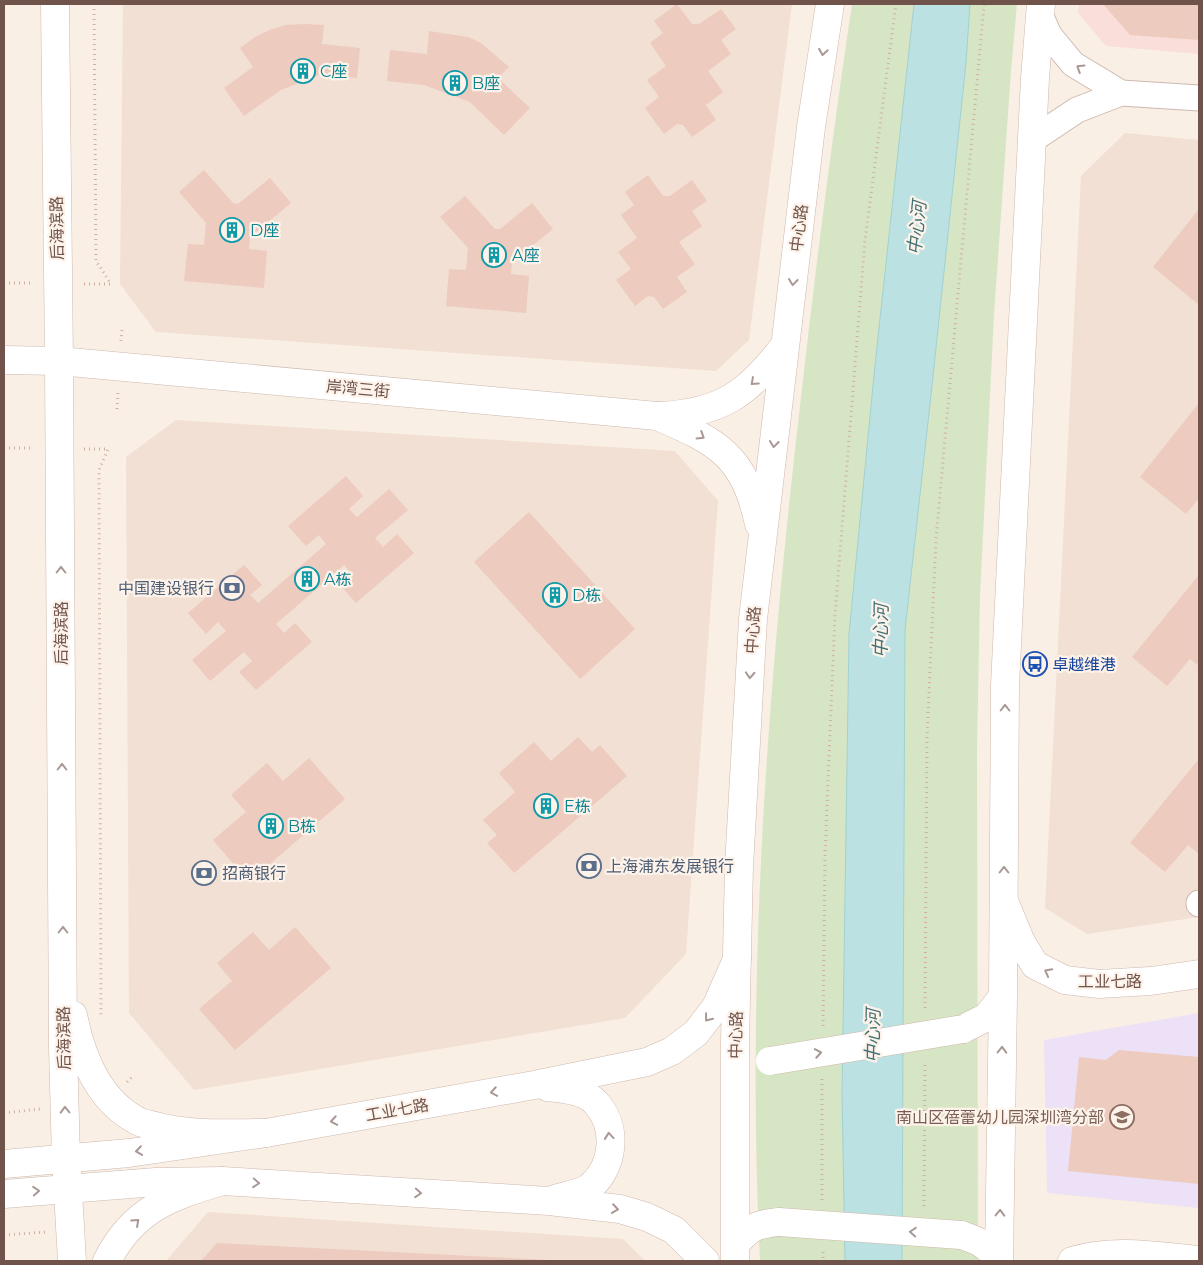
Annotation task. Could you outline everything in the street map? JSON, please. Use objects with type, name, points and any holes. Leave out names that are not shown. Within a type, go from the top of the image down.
[{"type":"main road","name":"后海滨路","points":[[54,4],[59,361],[63,969],[66,1158],[72,1261]]},
{"type":"main road","name":"中心路","points":[[735,1253],[737,959],[752,629],[811,127],[830,4]]},
{"type":"main road","points":[[999,1261],[1005,685],[1032,140],[1041,9]]},
{"type":"main road","points":[[657,416],[682,415],[727,402],[747,388],[766,370],[786,345]]},
{"type":"main road","name":"岸湾三街","points":[[4,360],[59,361],[657,416]]},
{"type":"main road","points":[[657,416],[696,433],[718,447],[735,463],[748,485],[762,540]]},
{"type":"main road","name":"工业七路","points":[[1004,901],[1021,942],[1035,965],[1064,980],[1100,984],[1151,981],[1199,974]]},
{"type":"main road","name":"工业七路","points":[[4,1164],[129,1153],[266,1133],[534,1085],[647,1062],[672,1051],[696,1033],[716,1007],[737,959]]},
{"type":"main road","points":[[63,969],[77,1035],[90,1072],[109,1100],[136,1121],[172,1131],[207,1134],[266,1133]]},
{"type":"main road","points":[[735,1043],[751,1059],[770,1061],[963,1029],[987,1017],[1003,996]]},
{"type":"main road","points":[[534,1085],[574,1090],[596,1103],[608,1123],[611,1150],[605,1171],[590,1188],[549,1201]]},
{"type":"main road","points":[[107,1261],[114,1248],[130,1228],[153,1208],[182,1194],[222,1181]]},
{"type":"main road","points":[[4,1194],[156,1182],[222,1181],[549,1201],[620,1209],[647,1217],[674,1230],[705,1261]]},
{"type":"main road","points":[[735,1253],[748,1230],[762,1223],[779,1222],[961,1235],[977,1240],[990,1248],[999,1261]]},
{"type":"main road","points":[[1072,1261],[1105,1254],[1132,1254],[1199,1260]]},
{"type":"street","points":[[1041,9],[1049,35],[1073,64],[1122,93]]},
{"type":"street","points":[[1032,140],[1077,110],[1122,93],[1199,98]]},
{"type":"path","points":[[94,4],[96,261],[111,284]]},
{"type":"path","points":[[823,1034],[825,855],[835,616],[865,240],[896,4]]},
{"type":"path","points":[[925,1010],[927,737],[936,539],[984,4]]},
{"type":"path","points":[[102,1020],[99,470],[108,450]]},
{"type":"path","points":[[924,1213],[925,1058]]},
{"type":"path","points":[[822,1073],[822,1202]]},
{"type":"path","points":[[823,1251],[823,1261]]},
{"type":"shaded area","points":[[123,4],[792,4],[749,340],[716,371],[156,332],[120,284]]},
{"type":"shaded area","points":[[1079,4],[1199,4],[1199,54],[1106,46],[1078,13]]},
{"type":"shaded area","points":[[1125,133],[1199,140],[1199,917],[1087,934],[1045,908],[1081,176]]},
{"type":"shaded area","points":[[176,420],[675,451],[718,501],[686,954],[625,1018],[194,1090],[129,1013],[126,457]]},
{"type":"shaded area","name":"南山区蓓蕾幼儿园深圳湾分部","points":[[1199,1013],[1199,1208],[1047,1193],[1044,1040]]},
{"type":"shaded area","points":[[208,1212],[623,1239],[645,1261],[166,1261]]},
{"type":"green space","points":[[852,4],[1017,4],[994,315],[980,595],[977,748],[978,1261],[760,1261],[756,1154],[756,1047],[762,833],[769,726],[788,513],[806,356]]},
{"type":"water","name":"中心河","points":[[914,4],[970,4],[966,63],[905,630],[902,1261],[845,1261],[842,1094],[849,634],[875,365]]},
{"type":"building","points":[[677,4],[692,24],[699,24],[721,9],[736,29],[721,40],[731,54],[708,71],[723,92],[706,105],[716,120],[692,137],[683,125],[677,124],[664,134],[645,108],[659,97],[647,80],[666,66],[650,43],[663,33],[654,21]]},
{"type":"building","points":[[1103,4],[1199,4],[1199,40],[1130,35]]},
{"type":"building","name":"C座","points":[[286,25],[324,25],[322,44],[360,48],[357,78],[319,75],[281,90],[244,116],[224,88],[253,67],[240,48],[255,37],[272,29]]},
{"type":"building","name":"B座","points":[[429,31],[468,37],[481,43],[509,67],[498,78],[530,108],[504,135],[470,102],[424,85],[387,81],[390,50],[427,54]]},
{"type":"building","name":"D座","points":[[204,170],[233,203],[238,204],[270,178],[291,203],[250,237],[249,249],[267,251],[264,288],[184,281],[188,244],[204,245],[206,223],[179,192]]},
{"type":"building","points":[[648,175],[663,196],[670,196],[692,180],[707,201],[692,211],[702,226],[679,242],[695,264],[677,277],[687,292],[663,309],[654,297],[648,296],[635,306],[616,280],[631,269],[618,252],[637,238],[621,215],[634,205],[625,192]]},
{"type":"building","name":"A座","points":[[465,196],[495,229],[500,229],[532,203],[553,229],[512,262],[511,274],[529,276],[526,313],[446,306],[449,269],[466,270],[468,248],[440,217]]},
{"type":"building","points":[[1199,209],[1199,305],[1153,267]]},
{"type":"building","points":[[1199,403],[1199,498],[1186,514],[1140,477]]},
{"type":"building","name":"A栋","points":[[346,476],[363,496],[349,509],[357,517],[389,489],[408,510],[375,538],[383,547],[397,534],[414,553],[356,603],[340,585],[352,574],[344,565],[276,624],[284,633],[295,623],[312,642],[256,690],[239,672],[252,661],[244,652],[210,681],[192,660],[226,631],[218,622],[206,634],[188,613],[244,565],[262,585],[250,595],[258,603],[326,544],[319,535],[306,546],[288,526]]},
{"type":"building","name":"D栋","points":[[529,512],[635,629],[580,679],[474,562]]},
{"type":"building","points":[[1199,575],[1199,666],[1190,659],[1167,686],[1132,657]]},
{"type":"building","name":"E栋","points":[[578,737],[592,752],[600,745],[627,776],[514,873],[487,843],[497,835],[483,820],[515,792],[499,773],[534,742],[551,761]]},
{"type":"building","name":"B栋","points":[[309,758],[345,799],[249,882],[213,840],[246,812],[231,795],[267,763],[283,781]]},
{"type":"building","points":[[1199,759],[1199,854],[1188,845],[1165,872],[1130,843]]},
{"type":"building","points":[[295,927],[331,968],[235,1050],[199,1009],[232,981],[217,963],[253,932],[269,950]]},
{"type":"building","points":[[1119,1050],[1199,1057],[1199,1184],[1068,1171],[1079,1057],[1106,1060]]},
{"type":"building","points":[[217,1243],[549,1260],[549,1261],[201,1261]]},
{"type":"place","name":"C座","points":[[303,71]]},
{"type":"place","name":"B座","points":[[455,83]]},
{"type":"place","name":"D座","points":[[232,230]]},
{"type":"place","name":"A座","points":[[494,255]]},
{"type":"place","name":"A栋","points":[[307,579]]},
{"type":"place","name":"中国建设银行","points":[[232,588]]},
{"type":"place","name":"D栋","points":[[555,595]]},
{"type":"place","name":"卓越维港","points":[[1035,664]]},
{"type":"place","name":"E栋","points":[[546,806]]},
{"type":"place","name":"B栋","points":[[271,826]]},
{"type":"place","name":"上海浦东发展银行","points":[[589,866]]},
{"type":"place","name":"招商银行","points":[[204,873]]},
{"type":"place","name":"南山区蓓蕾幼儿园深圳湾分部","points":[[1122,1117]]}]
